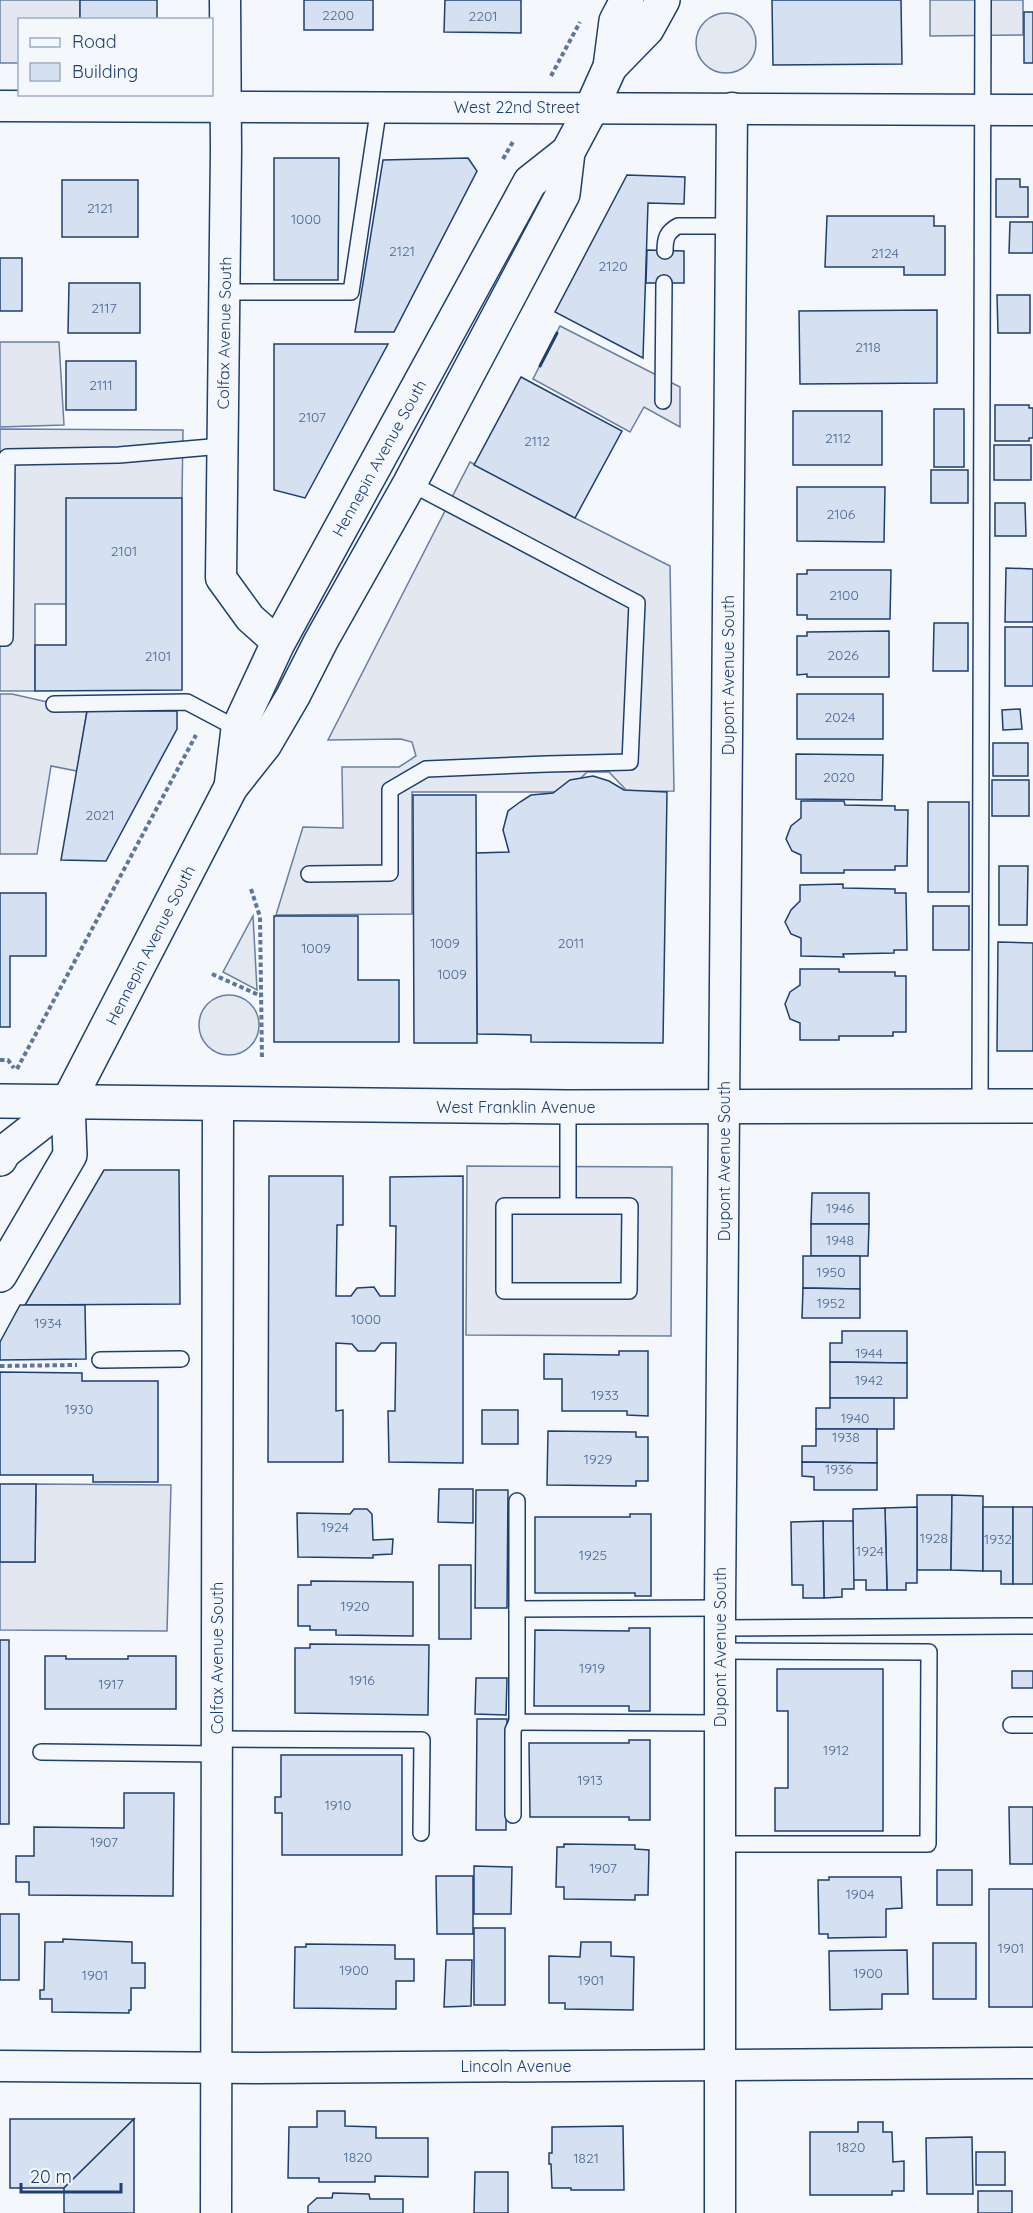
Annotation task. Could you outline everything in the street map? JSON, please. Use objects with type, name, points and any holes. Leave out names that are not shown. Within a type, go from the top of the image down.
[{"type":"main road","name":"Hennepin Avenue South","points":[[0,1159],[4,1152],[68,1102],[231,787],[265,744],[410,483],[563,194],[568,152],[610,67],[616,21],[627,0]]},
{"type":"main road","name":"Hennepin Avenue South","points":[[610,67],[647,29],[663,0]]},
{"type":"main road","name":"Hennepin Avenue South","points":[[231,787],[238,729],[278,644],[530,182],[568,152]]},
{"type":"main road","name":"West Franklin Avenue","points":[[0,1101],[567,1107],[1033,1106]]},
{"type":"main road","name":"Hennepin Avenue South","points":[[0,1275],[70,1155],[68,1102]]},
{"type":"street","name":"Colfax Avenue South","points":[[225,0],[226,150],[221,579],[259,629],[278,644]]},
{"type":"street","name":"West 22nd Street","points":[[0,106],[1033,110]]},
{"type":"street","name":"Dupont Avenue South","points":[[720,2213],[720,1629],[732,108]]},
{"type":"street","name":"Colfax Avenue South","points":[[216,2213],[218,1104]]},
{"type":"street","name":"Lincoln Avenue","points":[[0,2066],[217,2068],[1033,2063]]},
{"type":"lane","points":[[980,1106],[983,0]]},
{"type":"lane","points":[[224,292],[351,292],[379,106]]},
{"type":"lane","points":[[664,251],[666,236],[670,230],[678,226],[731,226]]},
{"type":"lane","points":[[663,401],[664,283]]},
{"type":"lane","points":[[0,639],[5,639],[7,457],[119,455],[222,446]]},
{"type":"lane","points":[[309,874],[390,873],[390,790],[426,769],[630,762],[637,603],[410,483]]},
{"type":"lane","points":[[54,704],[187,702],[238,729]]},
{"type":"lane","points":[[567,1107],[567,1206]]},
{"type":"lane","points":[[504,1206],[567,1206],[630,1206],[629,1291],[504,1291],[504,1206]]},
{"type":"lane","points":[[100,1360],[181,1359]]},
{"type":"lane","points":[[513,1815],[513,1730],[517,1722],[517,1501]]},
{"type":"lane","points":[[517,1609],[929,1652],[928,1844],[720,1844]]},
{"type":"lane","points":[[720,1629],[1033,1626]]},
{"type":"lane","points":[[517,1722],[720,1723]]},
{"type":"lane","points":[[1011,1725],[1033,1725]]},
{"type":"lane","points":[[41,1752],[422,1740],[421,1833]]},
{"type":"path","points":[[251,889],[260,917],[262,1060]]},
{"type":"path","points":[[212,974],[261,996]]},
{"type":"path","points":[[0,1366],[89,1365],[100,1360]]},
{"type":"shaded area","points":[[0,0],[80,0],[80,18],[18,18],[18,63],[0,63]]},
{"type":"shaded area","points":[[930,0],[1023,0],[1023,35],[930,36]]},
{"type":"shaded area","points":[[720,13],[732,13],[743,18],[751,26],[756,43],[754,55],[743,68],[732,73],[720,73],[709,68],[701,60],[696,49],[696,37],[701,26],[709,18]]},
{"type":"shaded area","points":[[560,326],[680,387],[680,427],[644,407],[630,432],[533,379]]},
{"type":"shaded area","points":[[0,342],[59,342],[64,425],[0,427]]},
{"type":"shaded area","points":[[0,429],[183,430],[182,498],[66,604],[35,604],[35,691],[0,691]]},
{"type":"shaded area","points":[[470,462],[670,566],[674,791],[628,792],[609,772],[587,772],[567,792],[412,792],[412,914],[276,915],[303,827],[343,828],[342,767],[399,767],[416,756],[412,742],[401,739],[328,740]]},
{"type":"shaded area","points":[[0,694],[12,694],[87,711],[77,771],[51,766],[37,854],[0,854]]},
{"type":"shaded area","points":[[253,916],[257,990],[223,972]]},
{"type":"shaded area","points":[[223,995],[235,995],[246,1000],[254,1008],[259,1025],[257,1037],[246,1050],[235,1055],[223,1055],[212,1050],[204,1042],[199,1031],[199,1019],[204,1008],[212,1000]]},
{"type":"shaded area","points":[[467,1166],[672,1167],[671,1336],[466,1335]]},
{"type":"shaded area","points":[[36,1484],[171,1485],[167,1631],[0,1630],[0,1562],[35,1562]]},
{"type":"building","points":[[80,0],[157,0],[157,18],[80,18]]},
{"type":"building","points":[[304,0],[373,0],[373,30],[304,30]]},
{"type":"building","points":[[445,0],[521,0],[521,33],[444,32]]},
{"type":"building","points":[[772,0],[901,0],[902,64],[773,65]]},
{"type":"building","points":[[1024,12],[1033,12],[1033,63],[1024,63]]},
{"type":"building","points":[[274,158],[339,158],[338,280],[274,280]]},
{"type":"building","points":[[468,158],[477,171],[394,332],[355,332],[383,160]]},
{"type":"building","points":[[627,175],[685,177],[684,204],[648,203],[643,358],[555,312]]},
{"type":"building","points":[[996,179],[1020,179],[1020,187],[1028,187],[1028,217],[996,217]]},
{"type":"building","points":[[62,180],[138,180],[138,237],[62,237]]},
{"type":"building","points":[[827,216],[934,216],[934,226],[945,226],[945,275],[904,275],[904,267],[825,267]]},
{"type":"building","points":[[1010,222],[1033,222],[1033,253],[1009,253]]},
{"type":"building","points":[[647,250],[684,251],[684,283],[646,283]]},
{"type":"building","points":[[0,258],[22,258],[22,311],[0,311]]},
{"type":"building","points":[[69,283],[140,283],[140,333],[68,333]]},
{"type":"building","points":[[997,295],[1030,295],[1030,333],[998,333]]},
{"type":"building","points":[[937,310],[937,383],[800,384],[799,311]]},
{"type":"building","points":[[274,344],[388,344],[305,498],[274,490]]},
{"type":"building","points":[[66,361],[136,361],[136,410],[66,410]]},
{"type":"building","points":[[521,377],[622,431],[575,518],[474,465]]},
{"type":"building","points":[[995,405],[1029,405],[1029,408],[1033,408],[1033,438],[1029,438],[1029,441],[995,441]]},
{"type":"building","points":[[934,409],[964,409],[964,467],[934,467]]},
{"type":"building","points":[[793,411],[882,411],[882,465],[793,465]]},
{"type":"building","points":[[994,445],[1031,445],[1031,480],[994,480]]},
{"type":"building","points":[[931,470],[968,470],[968,503],[931,503]]},
{"type":"building","points":[[797,487],[885,487],[884,542],[797,541]]},
{"type":"building","points":[[66,498],[182,498],[182,690],[35,691],[35,645],[66,645]]},
{"type":"building","points":[[995,503],[1025,503],[1026,536],[995,536]]},
{"type":"building","points":[[1006,568],[1033,569],[1033,622],[1005,622]]},
{"type":"building","points":[[807,570],[891,570],[890,619],[807,619],[807,615],[797,615],[797,574],[807,574]]},
{"type":"building","points":[[934,623],[968,623],[968,671],[933,671]]},
{"type":"building","points":[[1005,627],[1033,627],[1033,686],[1005,686]]},
{"type":"building","points":[[889,631],[889,677],[797,675],[797,636],[807,636],[807,632]]},
{"type":"building","points":[[797,694],[883,694],[883,739],[797,739]]},
{"type":"building","points":[[1020,709],[1022,729],[1003,730],[1002,710]]},
{"type":"building","points":[[87,711],[177,711],[177,729],[106,861],[61,860]]},
{"type":"building","points":[[993,743],[1028,743],[1028,776],[993,776]]},
{"type":"building","points":[[796,754],[883,755],[882,800],[796,799]]},
{"type":"building","points":[[593,776],[609,781],[624,790],[667,792],[663,1043],[531,1042],[531,1035],[477,1034],[476,853],[509,852],[503,830],[508,811],[520,802],[531,795],[553,793],[570,780]]},
{"type":"building","points":[[992,780],[1029,780],[1029,816],[992,816]]},
{"type":"building","points":[[413,795],[476,795],[477,1043],[414,1043]]},
{"type":"building","points":[[801,801],[844,801],[845,805],[895,806],[895,810],[908,810],[907,866],[895,866],[895,870],[801,873],[801,855],[792,851],[786,839],[791,826],[801,818]]},
{"type":"building","points":[[928,802],[969,802],[969,892],[928,892]]},
{"type":"building","points":[[999,866],[1028,866],[1027,925],[999,925]]},
{"type":"building","points":[[843,884],[843,888],[895,889],[895,893],[906,893],[907,950],[894,950],[894,953],[843,954],[844,957],[801,956],[801,938],[791,934],[785,922],[791,910],[800,901],[800,885]]},
{"type":"building","points":[[0,893],[46,893],[46,956],[10,956],[10,1027],[0,1027]]},
{"type":"building","points":[[933,906],[969,906],[969,950],[933,950]]},
{"type":"building","points":[[274,916],[358,916],[358,980],[399,980],[399,1042],[274,1042]]},
{"type":"building","points":[[998,942],[1033,943],[1033,1051],[997,1051]]},
{"type":"building","points":[[800,969],[895,972],[895,976],[906,976],[906,1032],[893,1032],[893,1036],[839,1036],[839,1040],[800,1040],[800,1023],[790,1019],[785,1004],[790,992],[800,985]]},
{"type":"building","points":[[104,1170],[179,1170],[180,1304],[25,1305]]},
{"type":"building","points":[[269,1176],[343,1176],[343,1225],[337,1225],[336,1296],[351,1296],[357,1288],[374,1287],[380,1296],[395,1296],[396,1226],[390,1226],[390,1177],[463,1176],[463,1463],[389,1462],[388,1411],[395,1411],[396,1343],[381,1343],[375,1351],[358,1351],[352,1344],[336,1343],[336,1411],[343,1410],[343,1462],[268,1462]]},
{"type":"building","points":[[812,1193],[869,1193],[869,1224],[811,1224]]},
{"type":"building","points":[[811,1224],[869,1224],[868,1256],[811,1256]]},
{"type":"building","points":[[803,1256],[860,1256],[860,1289],[803,1288]]},
{"type":"building","points":[[803,1288],[860,1289],[860,1318],[802,1318]]},
{"type":"building","points":[[20,1305],[85,1305],[86,1359],[0,1360],[0,1342]]},
{"type":"building","points":[[842,1331],[907,1331],[907,1363],[830,1362],[830,1343],[842,1343]]},
{"type":"building","points":[[619,1351],[648,1351],[648,1416],[627,1415],[627,1411],[562,1411],[562,1379],[544,1379],[544,1354],[619,1355]]},
{"type":"building","points":[[830,1362],[907,1363],[907,1398],[830,1398]]},
{"type":"building","points":[[0,1372],[82,1373],[82,1381],[158,1381],[158,1482],[93,1482],[93,1475],[0,1475]]},
{"type":"building","points":[[830,1398],[894,1398],[894,1429],[816,1429],[816,1408],[830,1408]]},
{"type":"building","points":[[482,1410],[518,1410],[518,1444],[482,1444]]},
{"type":"building","points":[[816,1429],[877,1429],[877,1463],[802,1462],[802,1446],[816,1446]]},
{"type":"building","points":[[548,1431],[636,1432],[636,1437],[648,1437],[648,1481],[636,1481],[636,1486],[547,1485]]},
{"type":"building","points":[[802,1462],[877,1463],[877,1490],[814,1490],[814,1477],[802,1476]]},
{"type":"building","points":[[0,1484],[36,1484],[35,1562],[0,1562]]},
{"type":"building","points":[[439,1489],[473,1489],[473,1523],[438,1522]]},
{"type":"building","points":[[476,1490],[508,1490],[507,1608],[475,1608]]},
{"type":"building","points":[[917,1495],[952,1495],[951,1570],[917,1570]]},
{"type":"building","points":[[952,1495],[983,1496],[983,1571],[951,1570]]},
{"type":"building","points":[[917,1507],[917,1583],[906,1583],[906,1590],[887,1590],[885,1508]]},
{"type":"building","points":[[983,1507],[1013,1507],[1013,1584],[1001,1584],[1001,1571],[983,1571]]},
{"type":"building","points":[[1013,1507],[1033,1507],[1033,1584],[1013,1584]]},
{"type":"building","points":[[885,1508],[887,1590],[866,1590],[866,1580],[853,1580],[853,1509]]},
{"type":"building","points":[[354,1509],[367,1509],[372,1514],[373,1540],[393,1539],[392,1554],[373,1555],[373,1558],[298,1557],[297,1513],[350,1514]]},
{"type":"building","points":[[630,1514],[651,1514],[651,1596],[635,1596],[635,1593],[535,1593],[535,1517],[630,1517]]},
{"type":"building","points":[[823,1521],[853,1521],[854,1589],[842,1589],[842,1597],[824,1598]]},
{"type":"building","points":[[823,1521],[824,1598],[803,1598],[803,1585],[792,1585],[791,1522]]},
{"type":"building","points":[[439,1565],[471,1565],[471,1639],[439,1639]]},
{"type":"building","points":[[311,1581],[413,1582],[413,1636],[336,1635],[336,1630],[310,1630],[310,1626],[298,1626],[298,1585],[311,1585]]},
{"type":"building","points":[[629,1628],[650,1628],[650,1711],[629,1711],[629,1706],[534,1706],[535,1630],[629,1631]]},
{"type":"building","points":[[0,1640],[9,1640],[9,1824],[0,1824]]},
{"type":"building","points":[[310,1644],[429,1645],[428,1715],[295,1713],[295,1648],[310,1648]]},
{"type":"building","points":[[45,1656],[66,1656],[66,1659],[128,1659],[128,1656],[176,1656],[176,1709],[45,1709]]},
{"type":"building","points":[[777,1669],[883,1669],[883,1831],[775,1831],[775,1788],[788,1788],[788,1711],[777,1711]]},
{"type":"building","points":[[1012,1671],[1033,1671],[1033,1688],[1012,1688]]},
{"type":"building","points":[[476,1678],[507,1678],[506,1715],[475,1714]]},
{"type":"building","points":[[477,1719],[507,1719],[506,1830],[476,1830]]},
{"type":"building","points":[[629,1740],[650,1740],[650,1820],[629,1820],[629,1817],[530,1817],[529,1743],[629,1743]]},
{"type":"building","points":[[281,1755],[402,1755],[402,1855],[282,1855],[282,1813],[275,1813],[275,1797],[281,1797]]},
{"type":"building","points":[[124,1793],[174,1793],[173,1896],[29,1895],[29,1882],[16,1882],[16,1856],[34,1856],[34,1827],[124,1828]]},
{"type":"building","points":[[1009,1807],[1033,1807],[1033,1864],[1010,1864]]},
{"type":"building","points":[[564,1844],[635,1845],[635,1849],[649,1850],[648,1895],[635,1895],[635,1900],[564,1899],[564,1887],[556,1887],[557,1847],[564,1847]]},
{"type":"building","points":[[474,1866],[512,1867],[511,1914],[474,1914]]},
{"type":"building","points":[[937,1870],[972,1870],[972,1905],[937,1905]]},
{"type":"building","points":[[436,1876],[473,1876],[473,1934],[437,1934]]},
{"type":"building","points":[[829,1877],[901,1877],[902,1908],[886,1909],[886,1937],[828,1938],[828,1934],[819,1934],[818,1880],[829,1880]]},
{"type":"building","points":[[989,1889],[1033,1889],[1033,2007],[989,2007]]},
{"type":"building","points":[[0,1914],[19,1914],[19,1980],[0,1980]]},
{"type":"building","points":[[474,1928],[505,1928],[505,2005],[474,2005]]},
{"type":"building","points":[[63,1939],[132,1942],[132,1963],[145,1963],[145,1988],[131,1988],[129,2013],[52,2012],[52,1999],[40,1999],[40,1990],[44,1990],[45,1942],[63,1942]]},
{"type":"building","points":[[581,1942],[611,1942],[611,1956],[634,1957],[633,2010],[565,2009],[565,2003],[549,2003],[549,1956],[580,1957]]},
{"type":"building","points":[[933,1943],[976,1943],[976,1999],[933,1999]]},
{"type":"building","points":[[306,1944],[395,1945],[395,1959],[414,1959],[414,1981],[396,1981],[396,2009],[294,2008],[295,1947],[306,1947]]},
{"type":"building","points":[[907,1950],[908,1994],[882,1994],[882,2009],[830,2010],[829,1951]]},
{"type":"building","points":[[446,1960],[472,1960],[471,2006],[444,2007]]},
{"type":"building","points":[[317,2111],[345,2111],[345,2126],[376,2127],[376,2138],[428,2138],[428,2177],[375,2176],[375,2182],[319,2182],[319,2178],[288,2178],[289,2127],[317,2127]]},
{"type":"building","points":[[10,2119],[134,2119],[64,2188],[10,2188]]},
{"type":"building","points":[[134,2119],[134,2213],[64,2213],[64,2188]]},
{"type":"building","points":[[858,2122],[883,2122],[883,2132],[892,2132],[893,2162],[904,2161],[904,2191],[892,2191],[892,2195],[810,2195],[810,2132],[858,2132]]},
{"type":"building","points":[[623,2126],[624,2190],[552,2188],[549,2153],[552,2153],[552,2127]]},
{"type":"building","points":[[972,2137],[973,2194],[927,2194],[926,2138]]},
{"type":"building","points":[[976,2152],[1005,2152],[1005,2185],[976,2185]]},
{"type":"building","points":[[475,2172],[508,2172],[508,2213],[474,2213]]},
{"type":"building","points":[[978,2191],[1012,2191],[1012,2213],[978,2213]]},
{"type":"building","points":[[333,2193],[369,2194],[370,2199],[403,2199],[403,2213],[308,2213],[308,2206],[317,2198],[332,2198]]},
{"type":"wall","points":[[540,366],[557,333]]}]
